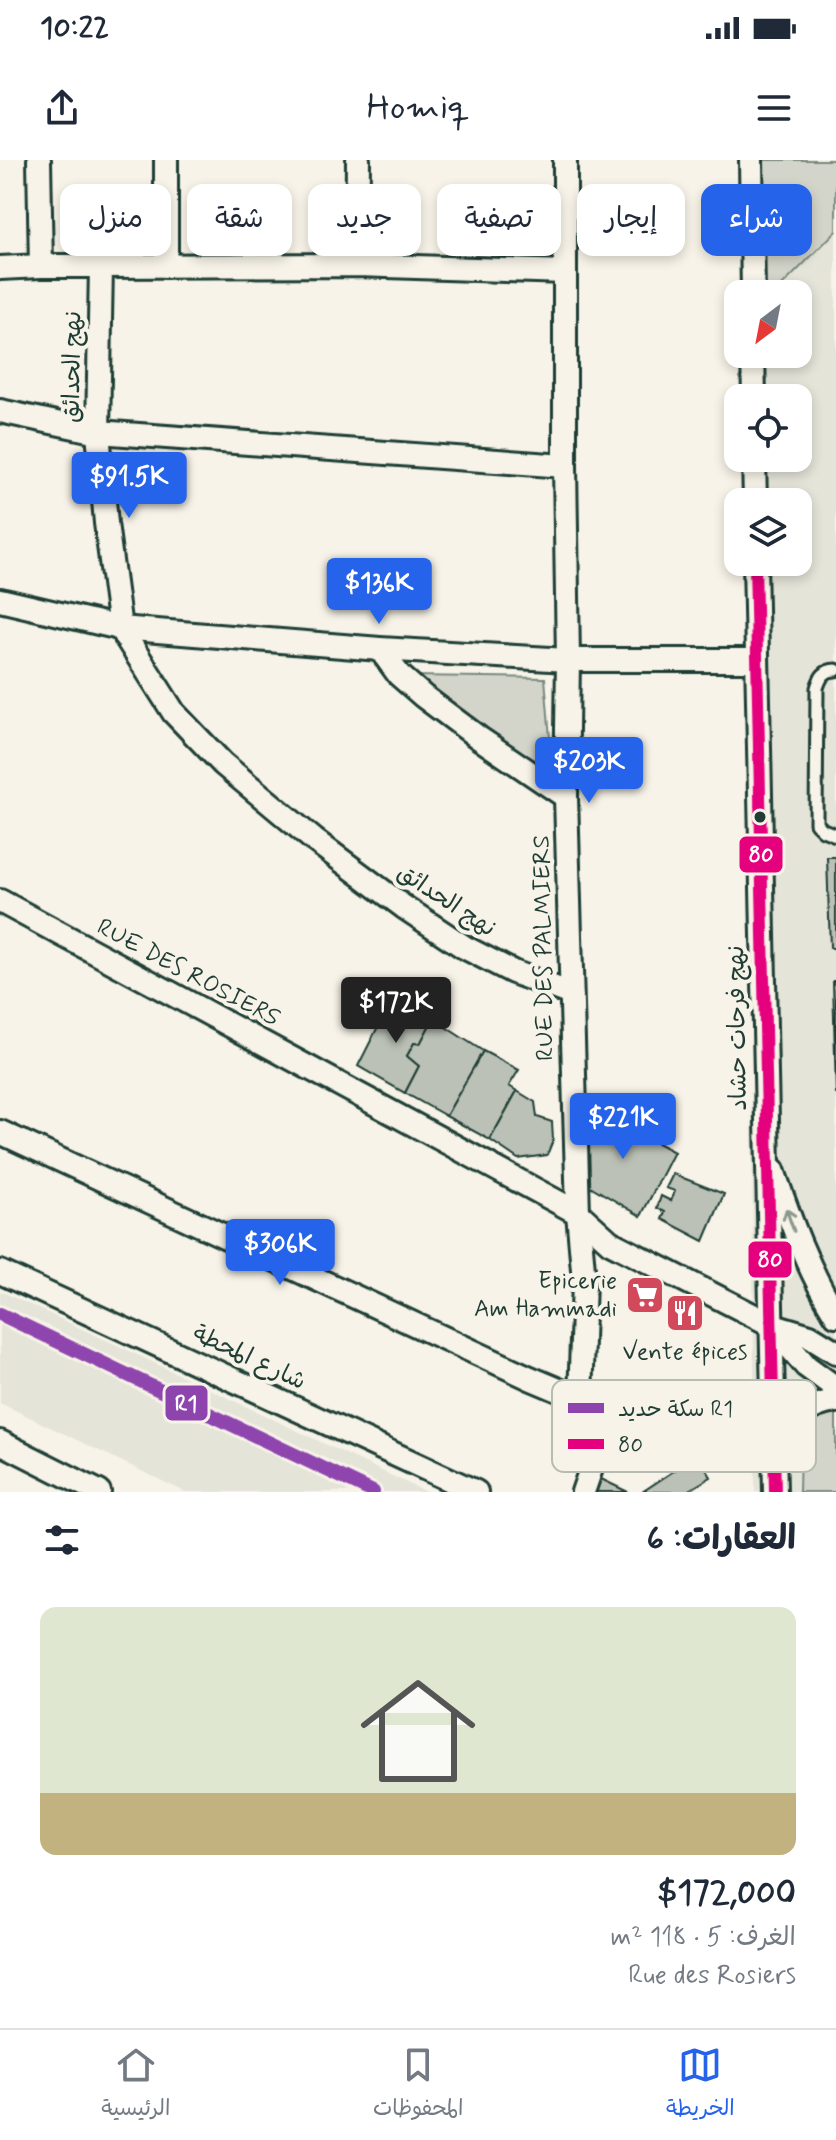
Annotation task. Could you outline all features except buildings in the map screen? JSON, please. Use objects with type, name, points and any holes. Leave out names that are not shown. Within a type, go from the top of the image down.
[{"type":"street","points":[[39,160],[41,266]]},
{"type":"street","points":[[166,160],[166,266]]},
{"type":"street","points":[[357,265],[358,160]]},
{"type":"street","name":"RUE DES PALMIERS","points":[[565,160],[566,797],[578,1213],[584,1281],[581,1380]]},
{"type":"street","points":[[751,160],[753,280]]},
{"type":"street","points":[[0,268],[357,265],[565,272]]},
{"type":"street","name":"نهج الحدائق","points":[[101,266],[98,432],[120,628],[174,713],[223,764],[314,840],[404,907],[464,947],[513,972],[571,994]]},
{"type":"street","points":[[0,411],[98,432],[565,466]]},
{"type":"street","name":"نهج فرحات حشاد","points":[[755,576],[772,1380]]},
{"type":"street","points":[[0,600],[120,628],[380,649],[568,660],[756,660]]},
{"type":"street","points":[[380,649],[399,675],[423,696],[566,797]]},
{"type":"street","name":"RUE DES ROSIERS","points":[[0,901],[578,1213],[610,1242],[770,1324]]},
{"type":"street","points":[[0,1132],[552,1387]]},
{"type":"street","points":[[767,1150],[794,1231],[836,1315]]},
{"type":"street","name":"شارع المحطة","points":[[0,1272],[476,1492]]},
{"type":"street","points":[[770,1324],[810,1336],[836,1352]]},
{"type":"street","points":[[770,1324],[806,1366],[836,1388]]},
{"type":"street","points":[[816,1405],[836,1401]]},
{"type":"street","points":[[0,1442],[99,1492]]},
{"type":"street","points":[[583,1492],[590,1472]]},
{"type":"street","name":"نهج فرحات حشاد","points":[[775,1472],[775,1492]]},
{"type":"lane","points":[[836,670],[821,676],[817,688],[816,823],[823,830],[836,835]]},
{"type":"shaded area","points":[[741,160],[836,160],[836,231],[812,255],[812,184],[742,184]]},
{"type":"shaded area","points":[[836,231],[836,1492],[755,1492],[755,1472],[816,1472],[816,1380],[754,1380],[747,576],[812,576],[812,488],[746,488],[746,472],[812,472],[812,384],[745,384],[745,368],[812,368],[812,280],[788,280]]},
{"type":"shaded area","points":[[743,256],[811,256],[788,280],[744,280]]},
{"type":"shaded area","points":[[411,676],[545,678],[552,763],[536,766]]},
{"type":"shaded area","points":[[0,1291],[426,1492],[185,1492],[0,1403]]},
{"type":"shaded area","points":[[821,1413],[836,1415],[836,1492],[799,1492],[799,1472],[816,1472],[816,1417]]},
{"type":"rail line","name":"R1","points":[[0,1314],[373,1492]]},
{"type":"transit line","name":"80","points":[[755,576],[773,1380]]},
{"type":"transit line","name":"80","points":[[775,1472],[775,1492]]},
{"type":"place","name":"Epicerie Am Hammadi","points":[[645,1295]]},
{"type":"place","name":"Vente épices","points":[[685,1313]]}]
